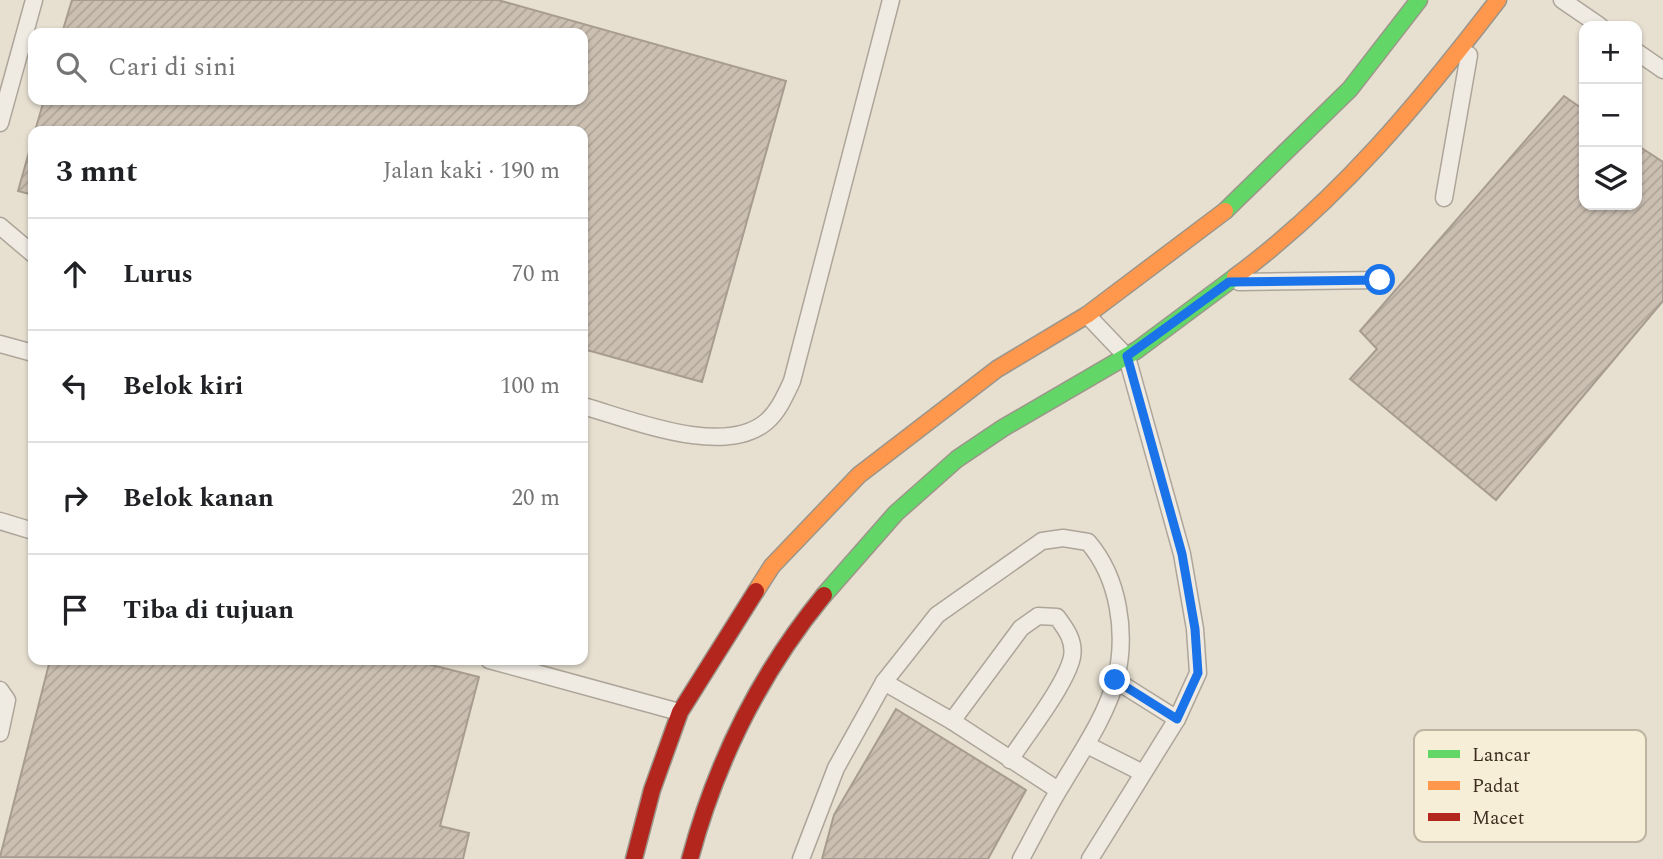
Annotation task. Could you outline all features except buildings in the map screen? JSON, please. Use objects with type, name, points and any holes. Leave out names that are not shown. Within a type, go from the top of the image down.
[{"type":"street","points":[[634,859],[652,790],[680,712],[772,566],[859,475],[997,369],[1087,315],[1226,210],[1350,89],[1419,0]]},
{"type":"street","points":[[690,859],[695,836],[739,725],[808,616],[869,541],[946,469],[1028,411],[1127,356],[1229,282],[1325,204],[1403,121],[1498,0]]},
{"type":"lane","points":[[0,123],[34,0]]},
{"type":"lane","points":[[588,407],[694,436],[719,439],[765,424],[781,404],[792,381],[891,0]]},
{"type":"lane","points":[[1562,0],[1593,21]]},
{"type":"lane","points":[[1444,198],[1474,32]]},
{"type":"lane","points":[[1642,55],[1663,70]]},
{"type":"lane","points":[[0,226],[28,250]]},
{"type":"lane","points":[[1229,282],[1380,280]]},
{"type":"lane","points":[[1087,315],[1127,356],[1182,554],[1195,629],[1198,673],[1177,719],[1141,772],[1090,859]]},
{"type":"lane","points":[[0,344],[28,352]]},
{"type":"lane","points":[[0,522],[28,530]]},
{"type":"lane","points":[[801,859],[836,768],[884,682],[937,615],[1042,541],[1063,538],[1088,542],[1101,557],[1111,581],[1119,615],[1120,649],[1115,680],[1087,745],[1058,790],[1021,859]]},
{"type":"lane","points":[[952,721],[1021,628],[1038,616],[1057,617],[1070,635],[1072,656],[1064,677],[1010,760]]},
{"type":"lane","points":[[511,665],[680,712]]},
{"type":"lane","points":[[1115,680],[1177,719]]},
{"type":"lane","points":[[884,682],[952,721],[1058,790]]},
{"type":"lane","points":[[0,690],[7,700],[0,733]]},
{"type":"lane","points":[[1087,745],[1141,772]]},
{"type":"traffic: fast","points":[[1225,211],[1350,89],[1419,0]]},
{"type":"traffic: fast","points":[[824,595],[896,513],[957,459],[1003,428],[1137,350],[1235,277]]},
{"type":"traffic: slow","points":[[1235,277],[1273,247],[1344,182],[1408,112],[1498,0]]},
{"type":"traffic: slow","points":[[756,591],[772,566],[859,475],[997,369],[1087,315],[1225,211]]},
{"type":"traffic: jam","points":[[634,859],[652,790],[680,712],[756,591]]},
{"type":"traffic: jam","points":[[690,859],[713,788],[743,720],[780,655],[824,595]]},
{"type":"route","points":[[1115,680],[1177,719],[1198,673],[1195,629],[1182,554],[1127,356],[1229,282],[1380,280]]}]
